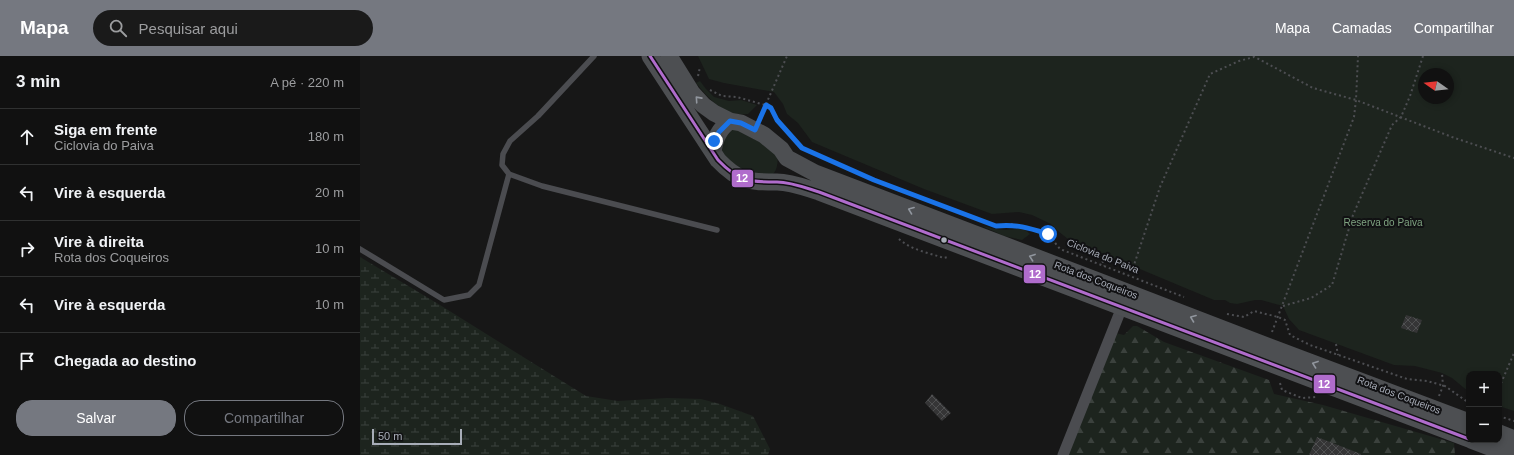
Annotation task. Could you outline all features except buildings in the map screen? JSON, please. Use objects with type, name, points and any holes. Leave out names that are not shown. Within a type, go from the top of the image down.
[{"type":"main road","name":"Rota dos Coqueiros","points":[[650,56],[718,160],[729,172],[742,179],[756,182],[777,182],[797,185],[819,192],[1466,438]]},
{"type":"main road","name":"Rota dos Coqueiros","points":[[669,56],[692,93],[714,113],[730,121],[741,123],[764,135],[781,149],[787,158],[815,173],[1466,421]]},
{"type":"main road","points":[[713,152],[714,141],[719,132],[730,121]]},
{"type":"main road","points":[[771,182],[781,168],[781,149]]},
{"type":"main road","points":[[1502,435],[1514,439]]},
{"type":"main road","name":"Rota dos Coqueiros","points":[[1478,443],[1510,455]]},
{"type":"street","points":[[1063,455],[1122,307]]},
{"type":"lane","points":[[594,56],[538,116],[510,141],[503,154],[502,165],[509,174],[542,186],[717,230]]},
{"type":"lane","points":[[360,250],[444,300],[469,295],[479,285],[509,174]]},
{"type":"path","points":[[755,130],[787,56]]},
{"type":"path","points":[[1132,268],[1160,187],[1210,74],[1254,56],[1313,88],[1356,100],[1452,137],[1514,158]]},
{"type":"path","points":[[1267,346],[1354,117],[1358,56]]},
{"type":"path","points":[[1283,306],[1311,298],[1332,285],[1352,215],[1392,125],[1401,117],[1410,96],[1423,56]]},
{"type":"path","points":[[695,72],[702,81]]},
{"type":"path","points":[[707,86],[711,91],[722,96],[737,97],[766,105],[771,108],[777,120],[802,148],[859,173]]},
{"type":"path","name":"Ciclovia do Paiva","points":[[989,224],[996,226],[1010,224],[1048,234],[1060,248],[1191,300]]},
{"type":"path","points":[[1227,314],[1244,317],[1254,311],[1278,317],[1285,320],[1290,335],[1310,345],[1407,379],[1427,381],[1443,386],[1466,401]]},
{"type":"path","points":[[1502,381],[1514,354]]},
{"type":"path","points":[[1434,408],[1443,386],[1442,373]]},
{"type":"path","points":[[1502,417],[1514,421]]},
{"type":"green space","name":"Reserva do Paiva","points":[[698,56],[1514,56],[1514,411],[1502,407],[1502,371],[1466,371],[1466,390],[1452,378],[1442,373],[1415,366],[1394,365],[1299,330],[1289,319],[1283,306],[1261,300],[1237,304],[1230,303],[1225,300],[1214,300],[1068,239],[1051,224],[1032,215],[1019,212],[992,214],[924,189],[812,142],[798,123],[787,114],[783,104],[774,92],[709,79]]},
{"type":"green space","points":[[700,81],[714,97],[729,101],[741,100],[757,105],[748,114],[738,114],[724,110],[696,83]]},
{"type":"green space","points":[[731,127],[777,151],[778,162],[773,174],[769,177],[758,178],[727,163],[719,145]]},
{"type":"green space","points":[[982,226],[1002,230],[1021,229],[1030,234],[1022,240],[1004,236]]},
{"type":"green space","points":[[360,257],[586,396],[618,401],[667,398],[701,399],[753,416],[770,449],[768,455],[360,455]]},
{"type":"green space","points":[[1133,326],[1137,326],[1164,342],[1269,380],[1274,394],[1323,405],[1454,443],[1455,455],[1068,455],[1115,333],[1124,335]]},
{"type":"transit line","name":"12","points":[[650,56],[718,160],[732,173],[739,177],[759,182],[788,183],[819,192],[1466,438]]},
{"type":"route","points":[[714,141],[724,125],[730,121],[741,123],[755,130],[766,105],[771,108],[777,120],[802,148],[874,180],[996,226],[1010,224],[1048,234]]}]
